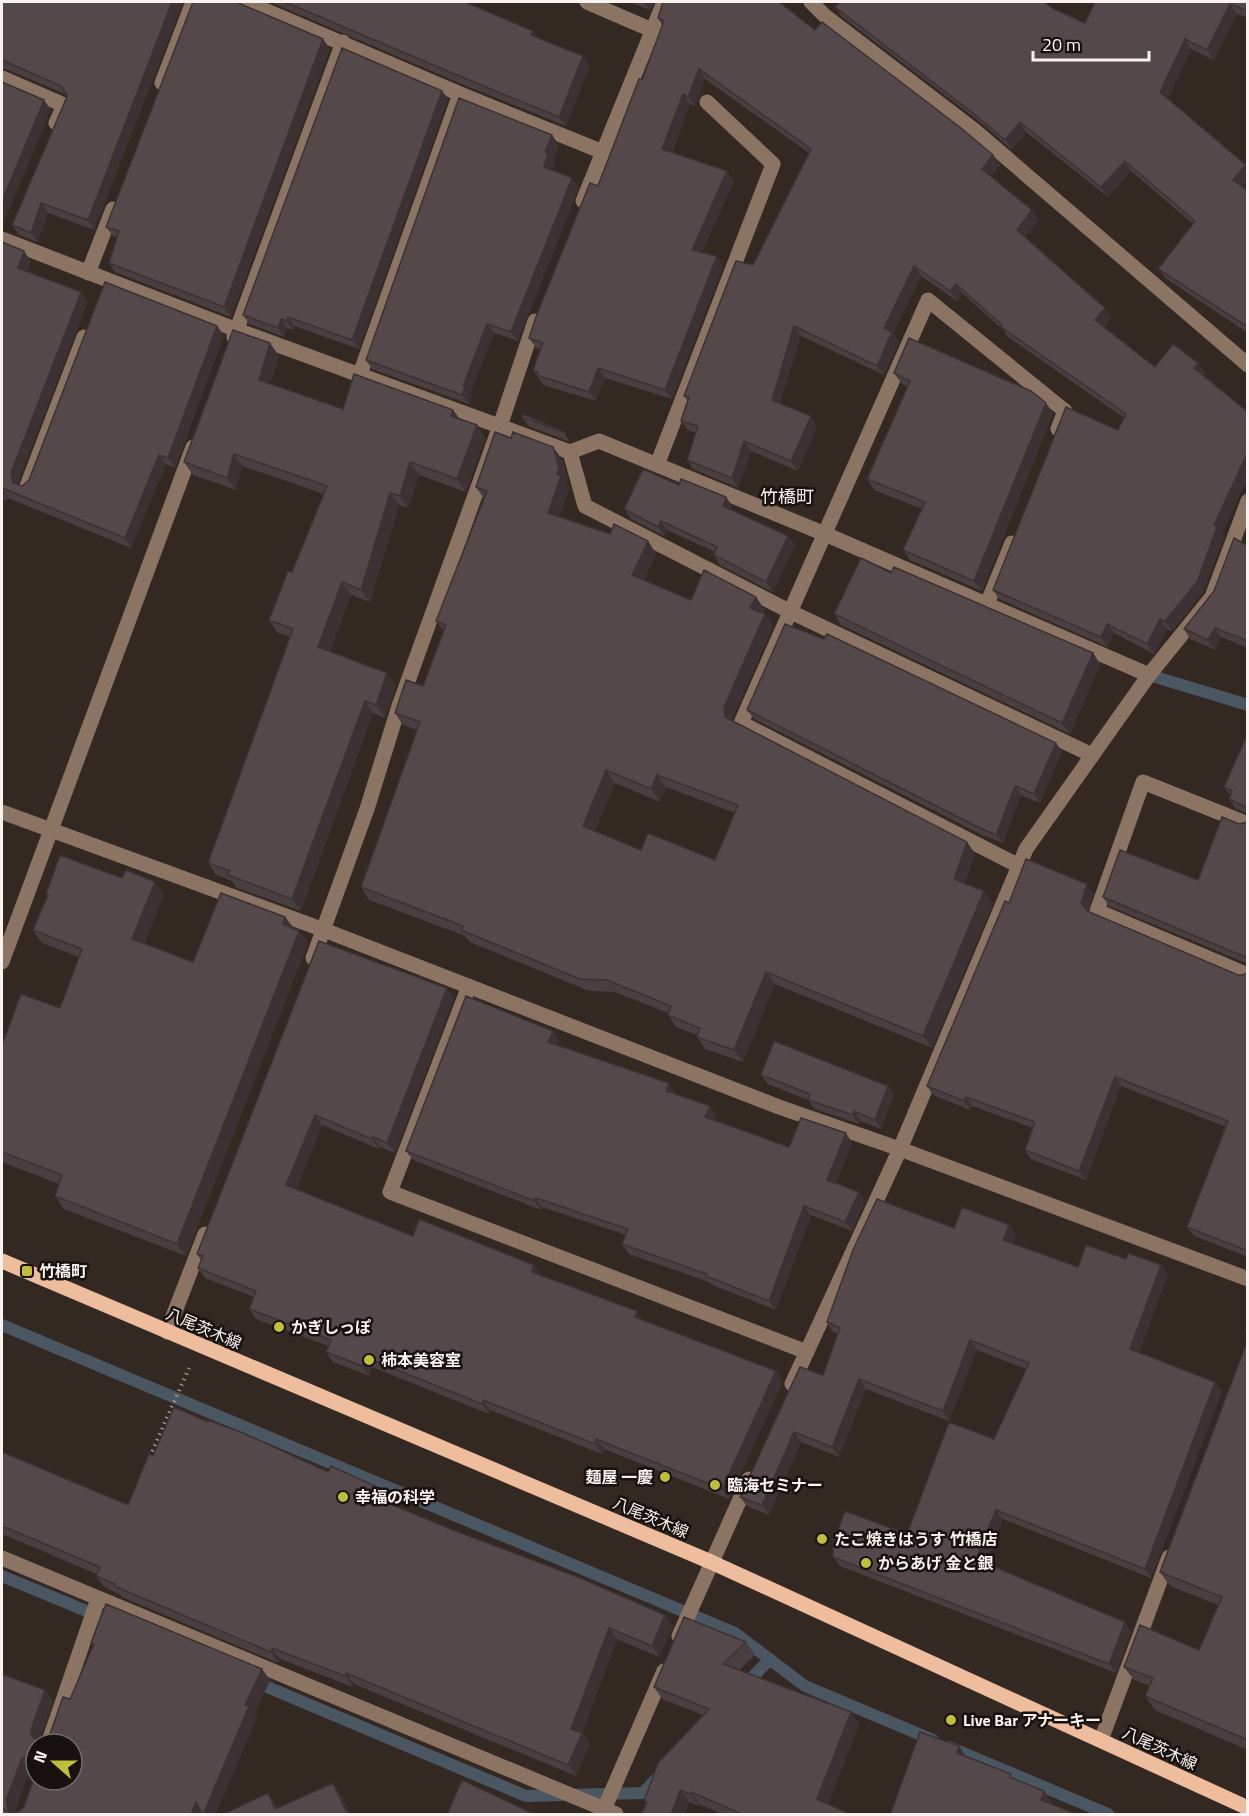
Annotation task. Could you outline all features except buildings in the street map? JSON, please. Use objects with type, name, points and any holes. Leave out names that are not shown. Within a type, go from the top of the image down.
[{"type":"main road","name":"八尾茨木線","points":[[2,1261],[711,1562],[1248,1808]]},
{"type":"street","points":[[155,99],[193,2]]},
{"type":"street","points":[[246,2],[460,94],[603,152]]},
{"type":"street","points":[[587,2],[652,30]]},
{"type":"street","points":[[578,215],[664,2]]},
{"type":"street","points":[[811,2],[825,16],[974,130],[1248,365]]},
{"type":"street","points":[[229,352],[343,42]]},
{"type":"street","points":[[2,78],[64,105],[50,136]]},
{"type":"street","points":[[360,374],[460,94]]},
{"type":"street","points":[[657,465],[773,164],[707,102]]},
{"type":"street","points":[[88,273],[118,197]]},
{"type":"street","points":[[6,237],[88,273],[104,286],[237,330],[570,452],[600,441],[825,534],[1149,675]]},
{"type":"street","points":[[1019,866],[741,723],[928,300],[1065,411],[1052,444]]},
{"type":"street","points":[[306,975],[367,809],[399,706],[540,310]]},
{"type":"street","points":[[27,486],[89,324]]},
{"type":"street","points":[[2,962],[200,428]]},
{"type":"street","points":[[570,452],[585,506],[791,612],[1092,755]]},
{"type":"street","points":[[788,1394],[900,1149],[1026,849],[1149,675],[1212,597],[1248,501]]},
{"type":"street","points":[[987,604],[1017,529]]},
{"type":"street","points":[[1248,824],[1143,782],[1098,911],[1248,975]]},
{"type":"street","points":[[2,812],[324,930],[779,1107],[900,1149],[1248,1279]]},
{"type":"street","points":[[469,986],[390,1192],[807,1352]]},
{"type":"street","points":[[167,1332],[210,1220]]},
{"type":"street","points":[[2,1558],[95,1609],[607,1813],[671,1653],[754,1468]]},
{"type":"street","points":[[1101,1740],[1176,1539]]},
{"type":"street","points":[[52,1732],[95,1609]]},
{"type":"path","points":[[146,1465],[198,1346]]},
{"type":"waterway","points":[[1149,675],[1248,705]]},
{"type":"waterway","points":[[2,1325],[735,1633],[805,1686],[933,1740]]},
{"type":"waterway","points":[[2,1576],[101,1617]]},
{"type":"waterway","points":[[744,1686],[770,1659]]},
{"type":"waterway","points":[[253,1681],[526,1796],[643,1793],[660,1775]]},
{"type":"waterway","points":[[949,1747],[1108,1814]]},
{"type":"place","name":"竹橋町","points":[[27,1271]]},
{"type":"place","name":"かぎしっぽ","points":[[279,1327]]},
{"type":"place","name":"柿本美容室","points":[[369,1360]]},
{"type":"place","name":"麺屋 一慶","points":[[665,1477]]},
{"type":"place","name":"臨海セミナー","points":[[715,1485]]},
{"type":"place","name":"幸福の科学","points":[[343,1497]]},
{"type":"place","name":"たこ焼きはうす 竹橋店","points":[[822,1539]]},
{"type":"place","name":"からあげ 金と銀","points":[[866,1563]]},
{"type":"place","name":"Live Bar アナーキー","points":[[951,1720]]},
{"type":"district","name":"竹橋町","points":[[787,497]]}]
